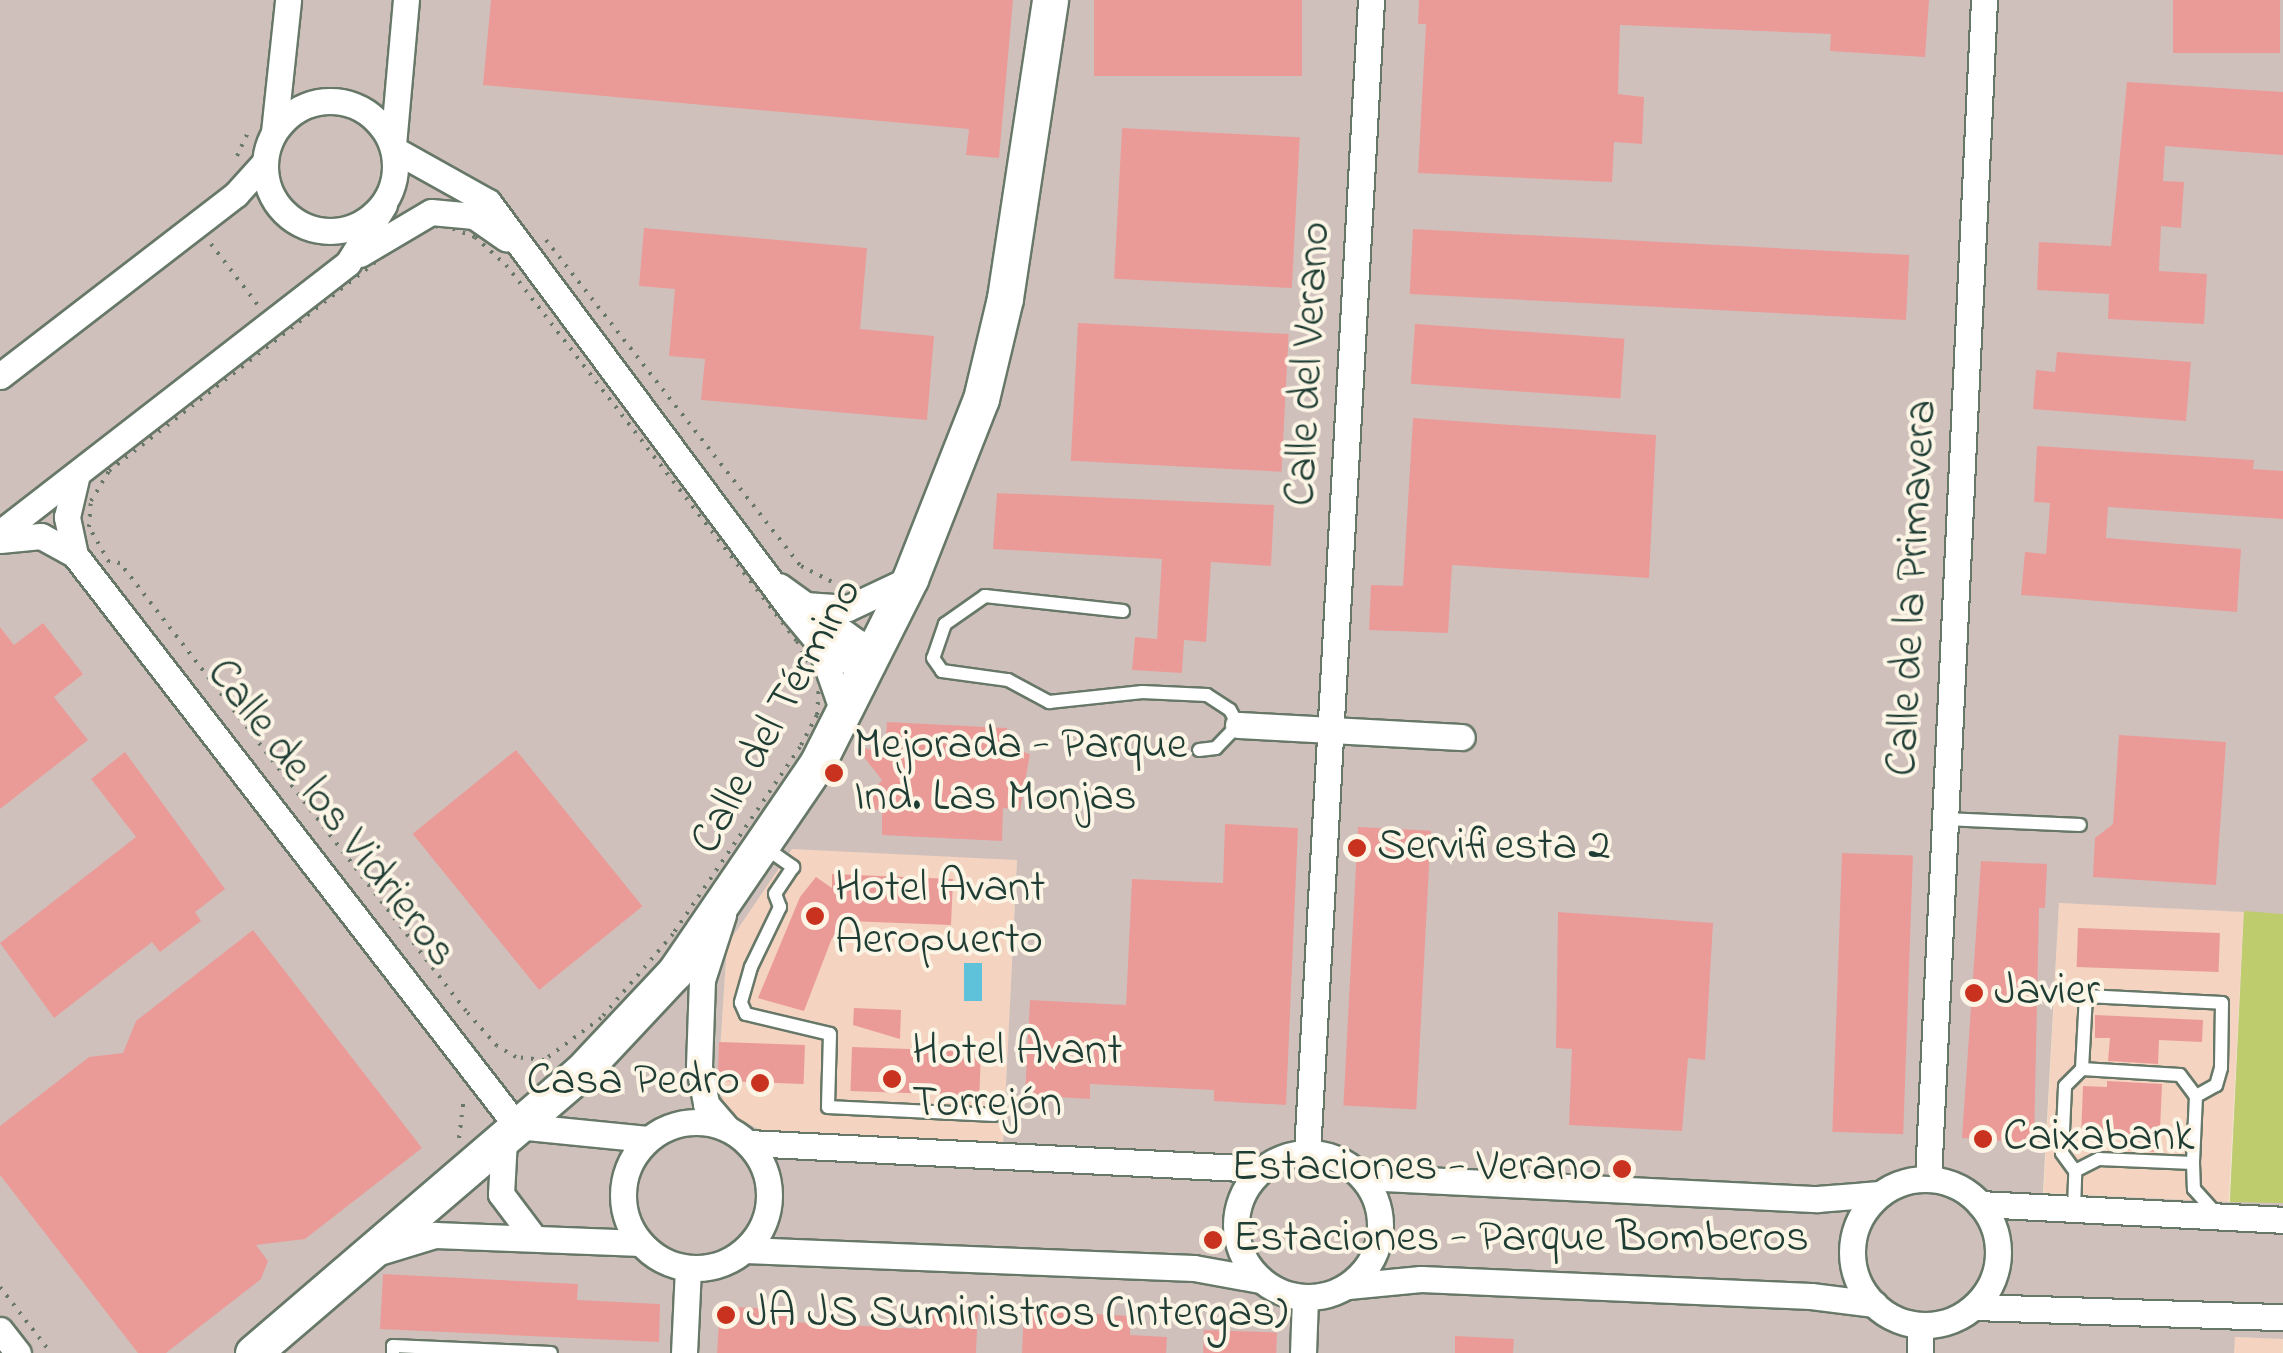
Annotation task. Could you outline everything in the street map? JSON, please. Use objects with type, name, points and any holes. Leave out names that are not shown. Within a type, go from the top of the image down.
[{"type":"street","points":[[0,376],[195,224],[264,163],[274,132],[288,0]]},
{"type":"street","points":[[348,263],[384,205],[396,169],[394,147],[406,0]]},
{"type":"street","name":"Calle del Término","points":[[252,1353],[582,1072],[675,972],[727,903],[843,712],[910,579],[958,470],[996,343],[1050,0]]},
{"type":"street","name":"Calle del Verano","points":[[1307,1152],[1334,732],[1370,0]]},
{"type":"street","name":"Calle de la Primavera","points":[[1928,1179],[1984,0]]},
{"type":"street","points":[[274,132],[297,110],[327,100],[368,112],[394,147],[488,202],[528,246],[819,643],[843,712]]},
{"type":"street","points":[[264,163],[276,203],[309,228],[350,229],[384,205]]},
{"type":"street","points":[[0,536],[77,474],[276,328],[348,263],[431,212],[454,210],[528,246]]},
{"type":"street","points":[[75,555],[67,517],[77,474]]},
{"type":"street","points":[[0,536],[41,536],[75,555]]},
{"type":"street","name":"Calle de los Vidrieros","points":[[75,555],[510,1133]]},
{"type":"street","points":[[805,605],[848,608],[910,579]]},
{"type":"street","points":[[779,586],[858,643],[868,660]]},
{"type":"street","points":[[819,643],[849,660],[868,660]]},
{"type":"street","points":[[1238,725],[1462,737]]},
{"type":"street","points":[[362,1256],[435,1235],[641,1243],[688,1268],[714,1266],[745,1250],[761,1230],[770,1198],[766,1173],[738,1135],[706,1104],[699,1067],[702,980],[727,903]]},
{"type":"street","points":[[534,1238],[501,1194],[510,1133],[647,1139],[696,1121],[738,1135],[1261,1168],[1307,1152],[1344,1161],[1363,1176],[1379,1208],[1381,1233],[1366,1269],[1348,1286]]},
{"type":"street","points":[[641,1243],[626,1216],[622,1191],[629,1162],[647,1139]]},
{"type":"street","points":[[1260,1280],[1242,1256],[1235,1217],[1242,1193],[1261,1168]]},
{"type":"street","points":[[745,1250],[1194,1268],[1260,1280],[1306,1298],[1348,1286],[1421,1279],[1811,1296],[1874,1304],[1920,1326],[1946,1323],[1974,1307],[1990,1287],[1999,1253],[1994,1228],[1980,1204],[1961,1188],[1928,1179],[1880,1194],[1817,1198],[1363,1176]]},
{"type":"street","points":[[1874,1304],[1856,1276],[1852,1251],[1863,1213],[1880,1194]]},
{"type":"street","points":[[1980,1204],[2283,1220]]},
{"type":"street","points":[[684,1353],[688,1268]]},
{"type":"street","points":[[1303,1353],[1306,1298]]},
{"type":"street","points":[[1974,1307],[2283,1317]]},
{"type":"street","points":[[1920,1326],[1920,1353]]},
{"type":"street","points":[[0,1330],[18,1353]]},
{"type":"lane","points":[[1123,611],[985,596],[945,624],[933,658],[942,671],[1008,680],[1049,702],[1142,692],[1207,696],[1230,710],[1238,725],[1216,748],[1200,750]]},
{"type":"lane","points":[[1945,819],[2080,825]]},
{"type":"lane","points":[[763,846],[793,867],[775,894],[780,907],[751,967],[740,1003],[746,1014],[830,1034],[828,1107],[994,1115]]},
{"type":"lane","points":[[2074,1210],[2075,1171],[2062,1152],[2065,1086],[2082,1069],[2086,996],[2222,1003],[2222,1068],[2216,1085],[2196,1096]]},
{"type":"lane","points":[[2082,1069],[2180,1075],[2196,1096],[2194,1189],[2220,1218]]},
{"type":"lane","points":[[2075,1171],[2099,1159],[2194,1163]]},
{"type":"lane","points":[[393,1353],[394,1346],[551,1353]]},
{"type":"path","points":[[229,167],[254,114]]},
{"type":"path","points":[[195,224],[276,328]]},
{"type":"path","points":[[443,225],[475,236],[506,266],[814,664],[817,715],[673,934],[601,1018],[544,1060],[516,1057],[498,1046],[466,1011],[120,563],[109,562],[89,527],[91,501],[108,470],[276,328],[415,231],[443,225]]},
{"type":"path","points":[[528,246],[548,240],[801,566],[834,582]]},
{"type":"path","points":[[455,1146],[466,1110],[463,1092]]},
{"type":"path","points":[[0,1287],[51,1353]]},
{"type":"shaded area","points":[[0,0],[2283,0],[2283,1339],[2235,1337],[2234,1353],[0,1353]],"holes":[[[792,849],[1017,860],[1003,1146],[769,1134],[726,1113],[718,1081],[727,945]],[[2059,903],[2244,912],[2230,1202],[2043,1193]]]},
{"type":"shaded area","points":[[792,848],[1017,859],[1003,1147],[769,1134],[726,1113],[718,1081],[727,945]]},
{"type":"shaded area","points":[[2059,902],[2244,912],[2229,1202],[2044,1193]]},
{"type":"shaded area","points":[[2234,1337],[2283,1339],[2282,1353],[2233,1353]]},
{"type":"green space","points":[[2244,911],[2283,914],[2283,1203],[2230,1202]]},
{"type":"water","points":[[964,963],[982,963],[982,1001],[964,1001]]},
{"type":"building","points":[[491,0],[1013,0],[999,158],[966,155],[969,129],[483,85]]},
{"type":"building","points":[[1094,0],[1302,0],[1302,76],[1094,76]]},
{"type":"building","points":[[1419,0],[1929,0],[1925,57],[1830,51],[1831,34],[1620,25],[1618,94],[1644,97],[1642,144],[1614,142],[1612,182],[1418,173],[1426,24],[1418,24]]},
{"type":"building","points":[[2173,0],[2280,0],[2280,53],[2173,53]]},
{"type":"building","points":[[2127,82],[2283,92],[2283,155],[2165,146],[2163,181],[2184,182],[2181,228],[2161,226],[2159,271],[2207,274],[2204,324],[2108,319],[2109,294],[2037,290],[2039,242],[2111,246]]},
{"type":"building","points":[[1122,128],[1300,137],[1292,288],[1114,279]]},
{"type":"building","points":[[644,228],[867,248],[860,329],[934,336],[927,420],[701,400],[705,359],[669,356],[675,289],[639,286]]},
{"type":"building","points":[[1413,229],[1909,255],[1906,320],[1410,294]]},
{"type":"building","points":[[1078,323],[1289,334],[1281,472],[1071,461]]},
{"type":"building","points":[[1415,324],[1624,339],[1620,399],[1411,384]]},
{"type":"building","points":[[2057,352],[2191,362],[2186,421],[2033,409],[2036,370],[2055,372]]},
{"type":"building","points":[[1413,418],[1656,435],[1649,578],[1452,565],[1448,633],[1369,630],[1371,585],[1403,586]]},
{"type":"building","points":[[2037,446],[2254,460],[2253,469],[2283,471],[2283,519],[2108,507],[2106,538],[2241,549],[2237,612],[2021,595],[2025,552],[2046,554],[2050,503],[2034,502]]},
{"type":"building","points":[[997,493],[1274,505],[1271,566],[1211,562],[1206,642],[1184,640],[1182,673],[1132,670],[1135,637],[1157,639],[1162,559],[993,549]]},
{"type":"building","points":[[43,623],[83,674],[54,697],[88,740],[0,809],[0,627],[14,645]]},
{"type":"building","points":[[887,722],[1007,728],[1007,747],[1030,754],[1020,810],[1003,808],[1002,841],[882,835],[882,810],[865,809],[863,801],[882,780],[855,746],[885,753]]},
{"type":"building","points":[[2119,735],[2226,742],[2216,885],[2093,877],[2095,838],[2113,824]]},
{"type":"building","points":[[516,750],[642,906],[539,990],[413,834]]},
{"type":"building","points":[[125,752],[225,889],[195,912],[201,921],[160,952],[152,942],[54,1018],[0,943],[136,837],[91,779]]},
{"type":"building","points":[[1225,824],[1298,828],[1286,1105],[1214,1101],[1214,1090],[1090,1084],[1090,1099],[1025,1095],[1030,1000],[1126,1005],[1132,879],[1223,883]]},
{"type":"building","points":[[1358,827],[1431,831],[1416,1109],[1343,1106]]},
{"type":"building","points":[[1842,853],[1913,855],[1903,1134],[1832,1132]]},
{"type":"building","points":[[1981,861],[2047,864],[2045,908],[2039,908],[2034,1143],[1962,1138]]},
{"type":"building","points":[[832,874],[953,879],[951,925],[848,921],[837,939],[832,938],[804,1011],[758,998],[800,897],[816,877],[832,888]]},
{"type":"building","points":[[1558,912],[1713,923],[1705,1060],[1688,1058],[1682,1131],[1569,1125],[1572,1049],[1556,1048]]},
{"type":"building","points":[[2078,928],[2220,933],[2219,972],[2077,967]]},
{"type":"building","points":[[253,930],[422,1148],[305,1239],[256,1245],[268,1261],[261,1279],[166,1353],[138,1353],[0,1175],[0,1126],[89,1057],[123,1053],[136,1021]]},
{"type":"building","points":[[854,1008],[901,1010],[900,1039],[853,1025]]},
{"type":"building","points":[[2095,1015],[2203,1020],[2202,1042],[2159,1040],[2158,1064],[2108,1061],[2110,1038],[2095,1038]]},
{"type":"building","points":[[719,1042],[805,1045],[804,1084],[718,1081]]},
{"type":"building","points":[[852,1047],[981,1052],[979,1095],[850,1091]]},
{"type":"building","points":[[2107,1081],[2162,1084],[2159,1152],[2126,1150],[2126,1139],[2081,1137],[2083,1086],[2107,1087]]},
{"type":"building","points":[[383,1274],[578,1284],[577,1300],[660,1304],[659,1342],[380,1329]]},
{"type":"building","points":[[720,1306],[793,1310],[792,1322],[917,1329],[918,1306],[978,1309],[976,1353],[717,1353]]},
{"type":"building","points":[[1024,1310],[1130,1316],[1130,1335],[1167,1337],[1166,1353],[1022,1353]]},
{"type":"building","points":[[1204,1330],[1277,1333],[1276,1353],[1203,1353]]},
{"type":"building","points":[[1455,1336],[1514,1339],[1513,1353],[1455,1353]]},
{"type":"place","name":"Mejorada - Parque Ind. Las Monjas","points":[[834,773]]},
{"type":"place","name":"Servifiesta 2","points":[[1357,848]]},
{"type":"place","name":"Hotel Avant Aeropuerto","points":[[815,916]]},
{"type":"place","name":"Javier","points":[[1974,993]]},
{"type":"place","name":"Hotel Avant Torrejón","points":[[892,1079]]},
{"type":"place","name":"Casa Pedro","points":[[760,1083]]},
{"type":"place","name":"Caixabank","points":[[1983,1139]]},
{"type":"place","name":"Estaciones - Verano","points":[[1622,1169]]},
{"type":"place","name":"Estaciones - Parque Bomberos","points":[[1213,1240]]},
{"type":"place","name":"JA JS Suministros (Intergas)","points":[[726,1315]]}]
